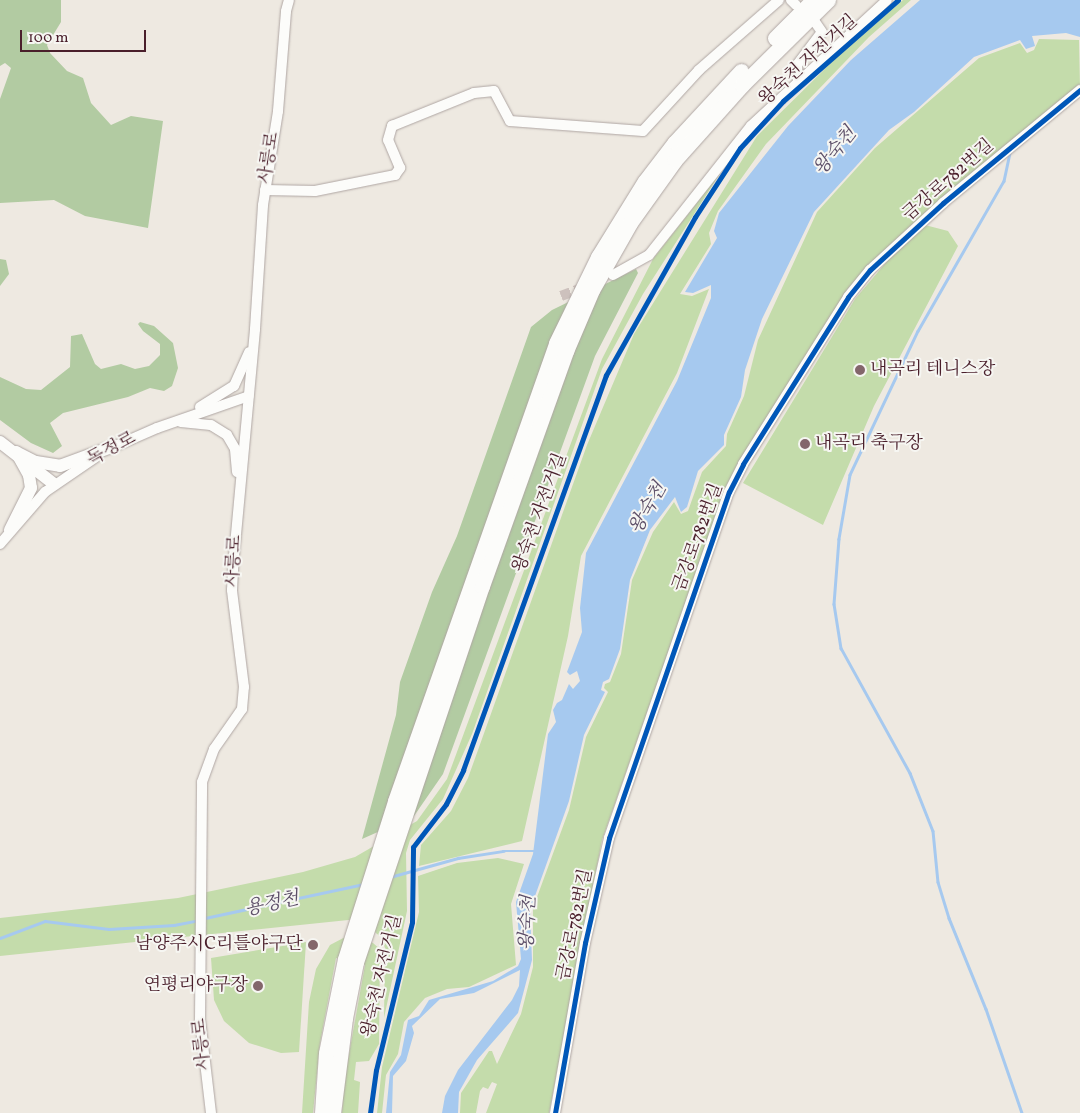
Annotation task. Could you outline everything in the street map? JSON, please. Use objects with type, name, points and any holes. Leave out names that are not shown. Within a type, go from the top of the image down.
[{"type":"highway","points":[[322,1113],[326,1053],[350,961],[400,803],[556,343],[577,297],[645,181],[714,98],[813,0]]},
{"type":"highway","points":[[400,803],[566,351],[592,290],[630,223],[675,160],[742,85],[828,0]]},
{"type":"highway","points":[[333,1113],[350,961]]},
{"type":"main road","points":[[0,442],[40,463],[60,466],[114,446]]},
{"type":"main road","points":[[16,452],[54,484]]},
{"type":"main road","points":[[10,530],[31,488],[29,475],[16,452]]},
{"type":"street","name":"사릉로","points":[[212,1113],[200,1020],[199,948],[202,782],[214,749],[242,709],[244,687],[232,590],[265,190],[278,111],[286,11],[289,0]]},
{"type":"street","points":[[265,190],[315,191],[395,175],[400,168],[388,140],[392,126],[474,93],[494,90],[510,121],[643,131],[700,70],[779,0]]},
{"type":"street","points":[[613,275],[650,255],[751,126],[798,80],[888,0]]},
{"type":"street","points":[[798,80],[797,65],[822,32],[815,22]]},
{"type":"street","name":"금강로782번길","points":[[554,1113],[585,943],[609,838],[729,492],[743,464],[848,297],[870,270],[943,203],[1080,90]]},
{"type":"street","points":[[175,421],[234,386],[243,371],[255,329]]},
{"type":"street","name":"독정로","points":[[0,544],[10,530],[54,484],[114,446],[175,421],[249,396]]},
{"type":"street","points":[[175,421],[211,425],[227,435],[235,449],[239,502]]},
{"type":"green space","points":[[0,0],[61,0],[61,22],[47,45],[50,53],[67,71],[83,78],[91,103],[111,125],[131,116],[163,121],[148,228],[85,216],[54,200],[0,203],[0,99],[11,68],[5,63],[0,66]]},
{"type":"green space","points":[[903,0],[911,0],[869,37],[766,144],[718,211],[709,233],[711,244],[680,294],[692,296],[709,289],[677,373],[581,556],[568,636],[522,841],[419,866],[421,845],[451,811],[468,778],[587,445],[634,334],[757,136],[842,52]]},
{"type":"green space","points":[[1039,39],[1079,40],[1080,87],[866,270],[727,486],[602,840],[549,1113],[486,1113],[497,1084],[492,1082],[488,1089],[483,1087],[480,1091],[476,1113],[460,1113],[461,1093],[489,1051],[492,1051],[497,1064],[521,1014],[533,967],[533,908],[569,810],[586,737],[608,692],[604,688],[605,684],[610,682],[621,654],[632,580],[653,532],[674,502],[681,514],[688,511],[702,472],[726,446],[727,434],[744,396],[758,340],[817,212],[875,148],[979,58],[1020,43],[1027,53],[1034,50]]},
{"type":"green space","points":[[721,172],[643,294],[602,369],[472,734],[443,799],[410,840],[406,853],[407,911],[384,1018],[385,948],[381,937],[358,919],[0,956],[0,918],[178,898],[303,872],[355,857],[417,821],[447,779],[602,359],[653,259]]},
{"type":"green space","points":[[925,225],[948,231],[958,246],[874,406],[823,525],[743,483],[855,299],[889,259]]},
{"type":"green space","points":[[0,259],[6,260],[9,274],[0,286]]},
{"type":"green space","points":[[636,269],[638,273],[595,356],[443,774],[414,816],[362,839],[396,715],[400,682],[432,592],[457,536],[531,327],[552,310]]},
{"type":"green space","points":[[140,322],[154,326],[173,343],[178,368],[172,386],[164,391],[150,388],[128,397],[63,413],[50,423],[62,446],[53,453],[31,443],[0,420],[0,377],[26,389],[41,390],[70,367],[71,336],[82,334],[95,364],[101,369],[121,364],[135,369],[149,366],[160,355],[160,344],[143,331],[138,324]]},
{"type":"green space","points":[[498,858],[524,864],[511,904],[516,965],[469,987],[447,989],[425,998],[404,1022],[398,1054],[386,1075],[382,1113],[377,1113],[382,1067],[419,912],[418,876],[457,863]]},
{"type":"green space","points":[[349,935],[373,943],[380,949],[379,1044],[369,1061],[356,1062],[354,1080],[360,1082],[358,1113],[342,1113],[344,1082],[365,965],[336,958],[320,1043],[313,1113],[302,1113],[309,1002],[316,969],[330,945]]},
{"type":"green space","name":"연평리야구장","points":[[306,942],[299,1052],[281,1053],[249,1043],[224,1021],[214,1000],[211,958]]},
{"type":"water","name":"왕숙천","points":[[920,0],[1080,0],[1080,37],[1066,33],[1032,36],[1035,46],[1026,49],[1020,40],[974,57],[914,112],[889,130],[814,212],[762,319],[745,370],[741,397],[724,435],[724,445],[698,471],[687,507],[681,512],[675,497],[650,530],[630,580],[620,649],[609,679],[603,682],[601,690],[605,692],[584,735],[569,801],[530,910],[532,960],[518,1013],[477,1060],[459,1092],[458,1113],[442,1113],[445,1096],[458,1070],[512,1000],[519,986],[520,970],[474,993],[440,999],[412,1026],[414,1033],[406,1061],[393,1076],[392,1113],[386,1113],[390,1072],[401,1055],[408,1020],[419,1016],[429,1000],[493,981],[518,966],[521,959],[516,902],[533,854],[548,734],[556,722],[553,710],[557,703],[562,700],[569,684],[573,689],[580,681],[577,671],[570,675],[567,672],[582,632],[580,608],[586,553],[677,381],[711,298],[711,285],[693,293],[685,292],[717,238],[714,231],[719,213],[788,126],[851,60]]},
{"type":"waterway","points":[[1010,153],[1004,181],[918,331],[850,475],[839,539],[834,604],[841,648],[910,773],[933,831],[938,882],[949,918],[986,1009],[1022,1113]]},
{"type":"waterway","name":"용정천","points":[[390,877],[458,858],[503,851],[536,851]]},
{"type":"waterway","name":"용정천","points":[[205,918],[363,884]]},
{"type":"waterway","name":"용정천","points":[[0,938],[45,921],[109,929],[174,925],[199,920]]},
{"type":"tunnel","points":[[561,296],[585,287]]},
{"type":"cycle path","name":"왕숙천 자전거길","points":[[370,1113],[376,1070],[412,922],[413,847],[446,804],[463,770],[606,375],[695,217],[740,148],[783,101],[898,0]]},
{"type":"cycle path","points":[[555,1113],[585,943],[609,838],[729,492],[743,464],[848,297],[870,270],[943,203],[1080,90]]},
{"type":"place","name":"내곡리 테니스장","points":[[860,370]]},
{"type":"place","name":"내곡리 축구장","points":[[805,444]]},
{"type":"place","name":"남양주시C리틀야구단","points":[[313,945]]},
{"type":"place","name":"연평리야구장","points":[[258,986]]}]
